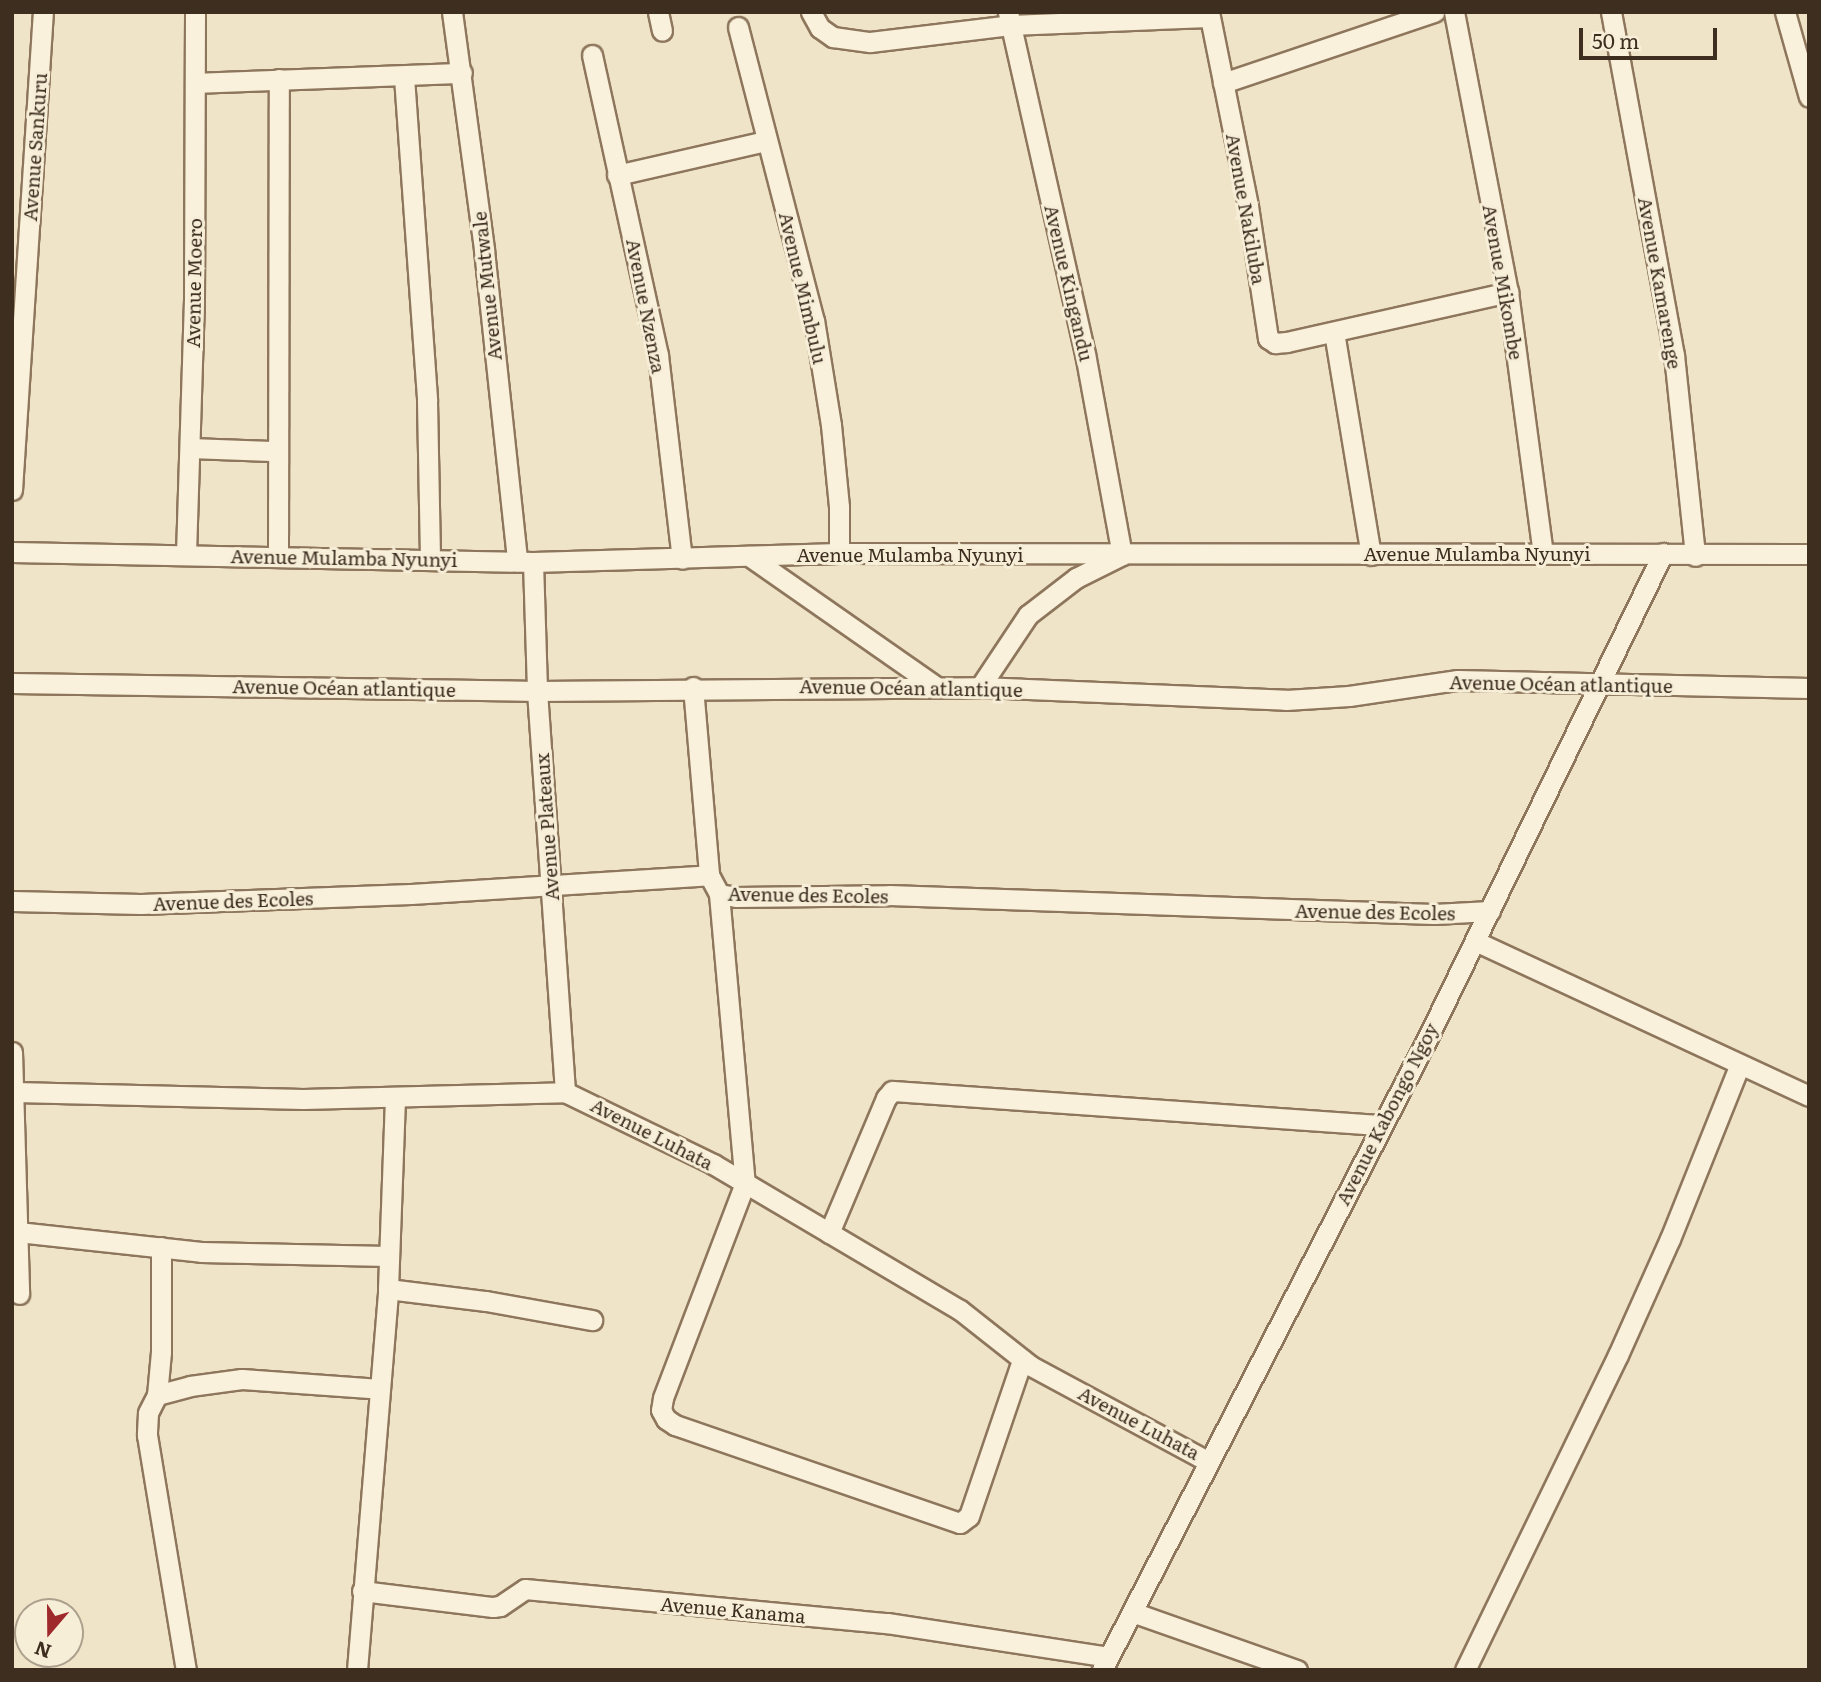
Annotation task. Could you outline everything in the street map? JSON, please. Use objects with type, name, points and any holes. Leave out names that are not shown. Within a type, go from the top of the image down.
[{"type":"street","name":"Avenue Sankuru","points":[[12,490],[43,12]]},
{"type":"street","name":"Avenue Moero","points":[[186,554],[190,448],[195,12]]},
{"type":"street","name":"Avenue Mutwale","points":[[452,12],[525,562]]},
{"type":"street","points":[[811,12],[820,28],[833,37],[870,42],[1009,19],[1209,15]]},
{"type":"street","points":[[1223,83],[1434,12]]},
{"type":"street","name":"Avenue Mikombe","points":[[1454,12],[1508,292],[1544,553]]},
{"type":"street","name":"Avenue Kamarenge","points":[[1611,12],[1674,355],[1695,556]]},
{"type":"street","points":[[1785,12],[1809,97]]},
{"type":"street","name":"Avenue Nakiluba","points":[[1209,15],[1248,206],[1268,338],[1275,343],[1287,342],[1334,332]]},
{"type":"street","name":"Avenue Kingandu","points":[[1009,19],[1085,354],[1122,555]]},
{"type":"street","name":"Avenue Mimbulu","points":[[738,27],[814,320],[831,425],[839,507],[839,553]]},
{"type":"street","name":"Avenue Nzenza","points":[[592,55],[658,355],[682,559]]},
{"type":"street","points":[[196,83],[462,73]]},
{"type":"street","points":[[404,77],[427,401],[430,560]]},
{"type":"street","points":[[278,556],[279,79]]},
{"type":"street","points":[[617,175],[766,141]]},
{"type":"street","points":[[1371,555],[1334,332],[1508,292]]},
{"type":"street","points":[[190,448],[271,451],[277,447]]},
{"type":"street","name":"Avenue Mulamba Nyunyi","points":[[12,552],[525,562],[839,553],[1663,553],[1695,556],[1809,554]]},
{"type":"street","name":"Avenue Kabongo Ngoy","points":[[1105,1663],[1475,941],[1663,553]]},
{"type":"street","points":[[980,687],[1028,615],[1057,590],[1122,555]]},
{"type":"street","points":[[749,556],[937,687]]},
{"type":"street","name":"Avenue Plateaux","points":[[525,562],[537,691],[565,1092]]},
{"type":"street","name":"Avenue Océan atlantique","points":[[12,683],[537,691],[693,687],[980,687],[1286,700],[1349,696],[1458,680],[1809,688]]},
{"type":"street","points":[[693,687],[709,876]]},
{"type":"street","name":"Avenue des Ecoles","points":[[12,901],[141,904],[411,894],[551,883],[709,876],[719,894],[754,898],[889,895],[1434,914],[1490,911]]},
{"type":"street","points":[[719,894],[745,1183],[663,1398],[661,1410],[675,1425],[960,1523],[969,1516],[1022,1360]]},
{"type":"street","name":"Avenue des Ecoles","points":[[1475,941],[1809,1096]]},
{"type":"street","points":[[12,1052],[19,1294]]},
{"type":"street","points":[[1465,1670],[1618,1355],[1670,1239],[1740,1064]]},
{"type":"street","points":[[829,1233],[886,1098],[892,1091],[1380,1125]]},
{"type":"street","name":"Avenue Luhata","points":[[15,1092],[303,1098],[565,1092],[745,1183],[960,1310],[1022,1360],[1209,1462]]},
{"type":"street","points":[[357,1670],[388,1289],[396,1097]]},
{"type":"street","points":[[18,1232],[201,1252],[388,1256]]},
{"type":"street","points":[[161,1247],[161,1352],[157,1395],[148,1413],[147,1435],[187,1670]]},
{"type":"street","points":[[388,1289],[486,1301],[592,1320]]},
{"type":"street","points":[[157,1395],[190,1386],[242,1379],[380,1389]]},
{"type":"street","name":"Avenue Kanama","points":[[362,1591],[493,1607],[500,1606],[525,1589],[887,1623],[1105,1663]]},
{"type":"street","points":[[1132,1612],[1297,1670]]}]
